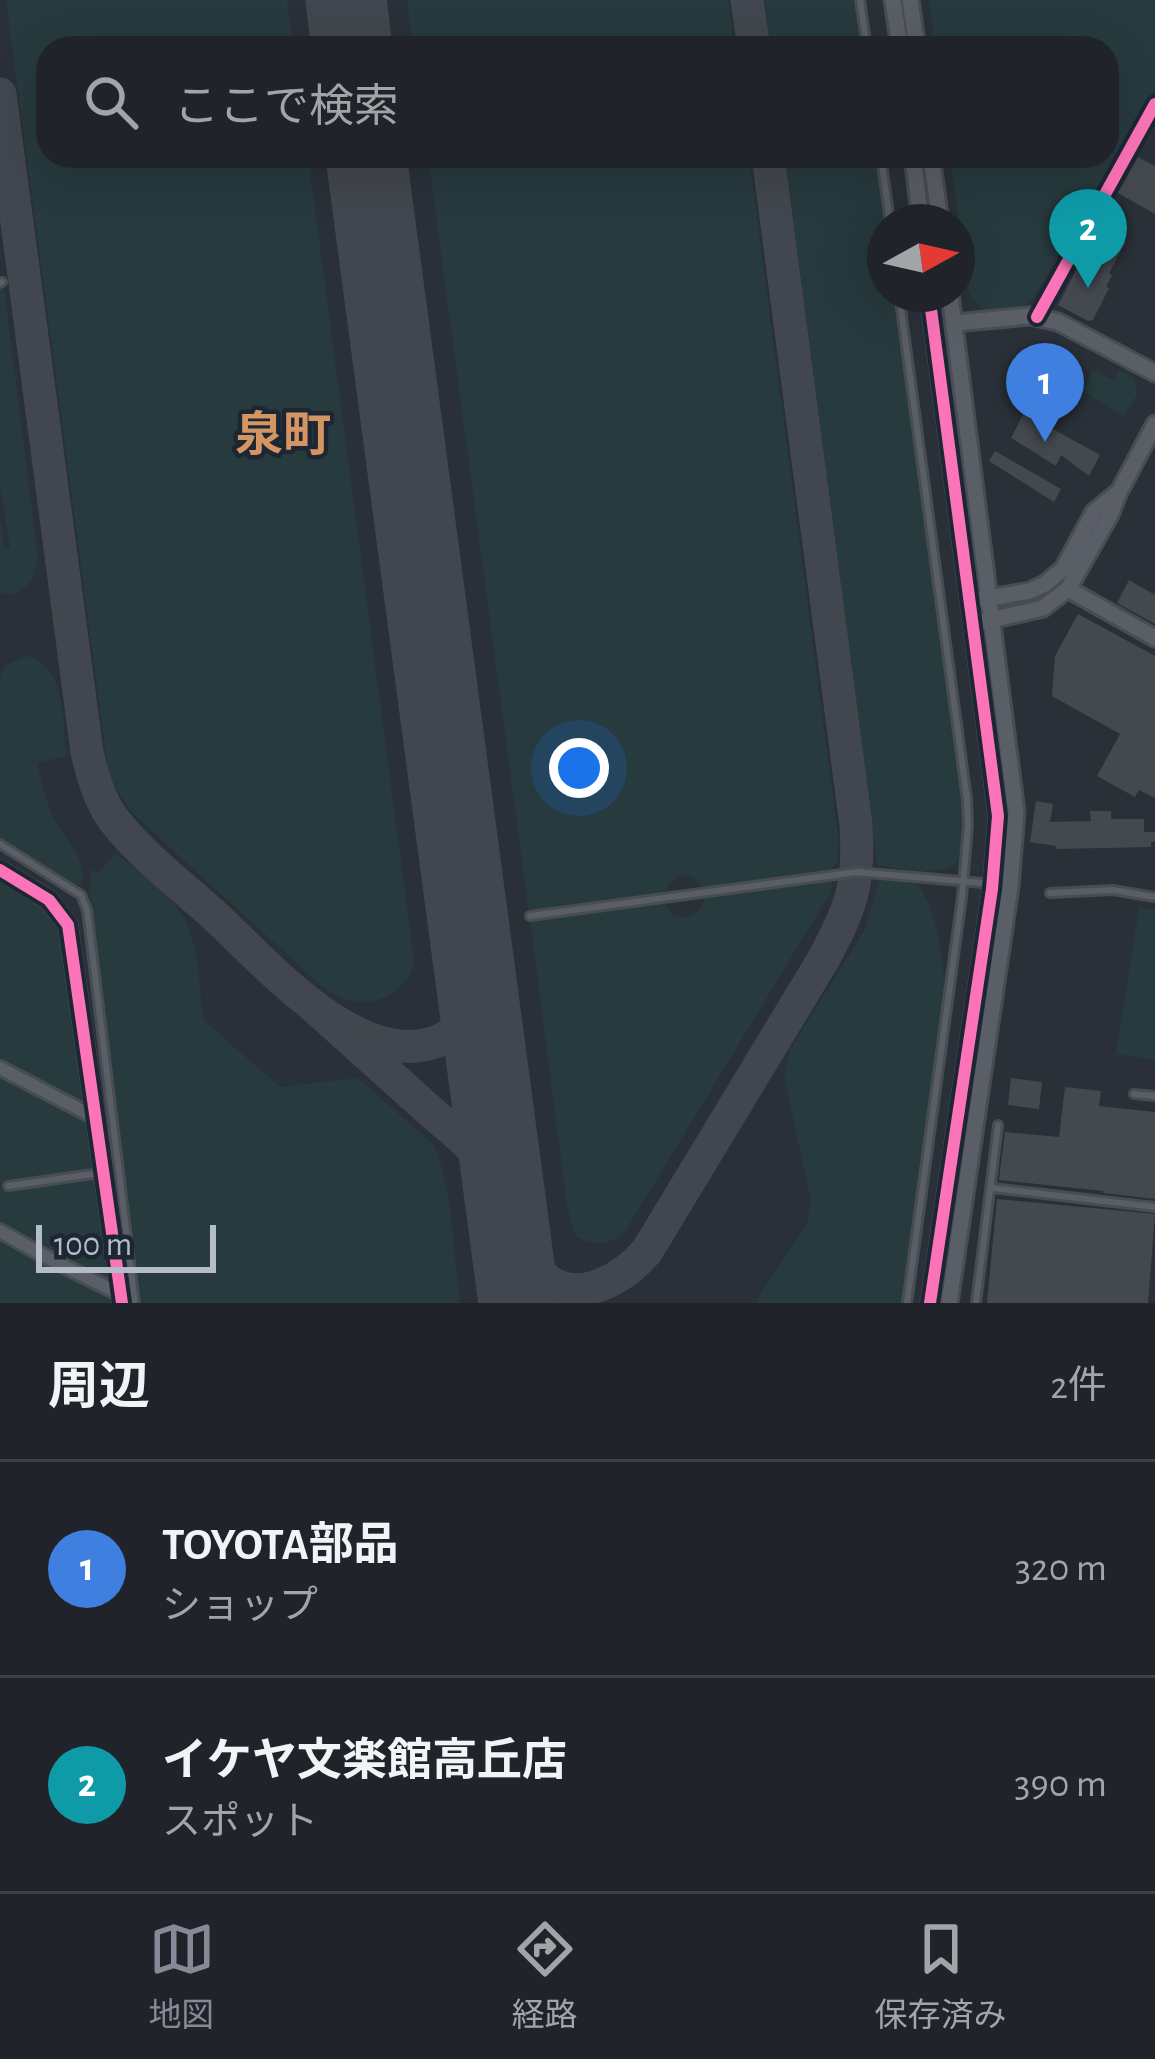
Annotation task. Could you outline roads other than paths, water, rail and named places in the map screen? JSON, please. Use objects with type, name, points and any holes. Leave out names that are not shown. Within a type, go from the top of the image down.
[{"type":"street","points":[[893,0],[898,36]]},
{"type":"street","points":[[910,0],[915,36]]},
{"type":"street","points":[[1037,317],[1155,104]]},
{"type":"street","points":[[914,168],[919,204]]},
{"type":"street","points":[[933,168],[938,204]]},
{"type":"street","points":[[930,1303],[996,842],[982,622],[932,312]]},
{"type":"street","points":[[952,312],[979,600]]},
{"type":"street","points":[[954,323],[1037,317],[1076,329],[1155,373]]},
{"type":"street","points":[[982,622],[1043,608],[1068,589],[1155,424]]},
{"type":"street","points":[[979,600],[1045,584],[1063,569],[1094,512],[1119,492]]},
{"type":"street","points":[[1068,589],[1155,638]]},
{"type":"street","points":[[949,1303],[1016,812],[982,622]]},
{"type":"street","points":[[0,870],[49,901],[68,925],[126,1300]]},
{"type":"street","points":[[0,1067],[96,1118]]},
{"type":"street","points":[[0,1231],[126,1300]]},
{"type":"lane","points":[[860,0],[864,36]]},
{"type":"lane","points":[[883,168],[888,204]]},
{"type":"lane","points":[[901,312],[968,826],[907,1303]]},
{"type":"lane","points":[[0,844],[81,895],[87,910],[126,1300]]},
{"type":"lane","points":[[530,916],[856,872],[983,883]]},
{"type":"lane","points":[[1051,893],[1113,890],[1155,897]]},
{"type":"lane","points":[[1134,1094],[1155,1096]]},
{"type":"lane","points":[[976,1303],[998,1125]]},
{"type":"lane","points":[[8,1186],[104,1173]]},
{"type":"lane","points":[[990,1188],[1155,1207]]},
{"type":"place","name":"イケヤ文楽館高丘店","points":[[1088,288]]},
{"type":"place","name":"TOYOTA部品","points":[[1045,442]]},
{"type":"district","name":"泉町","points":[[283,437]]}]
